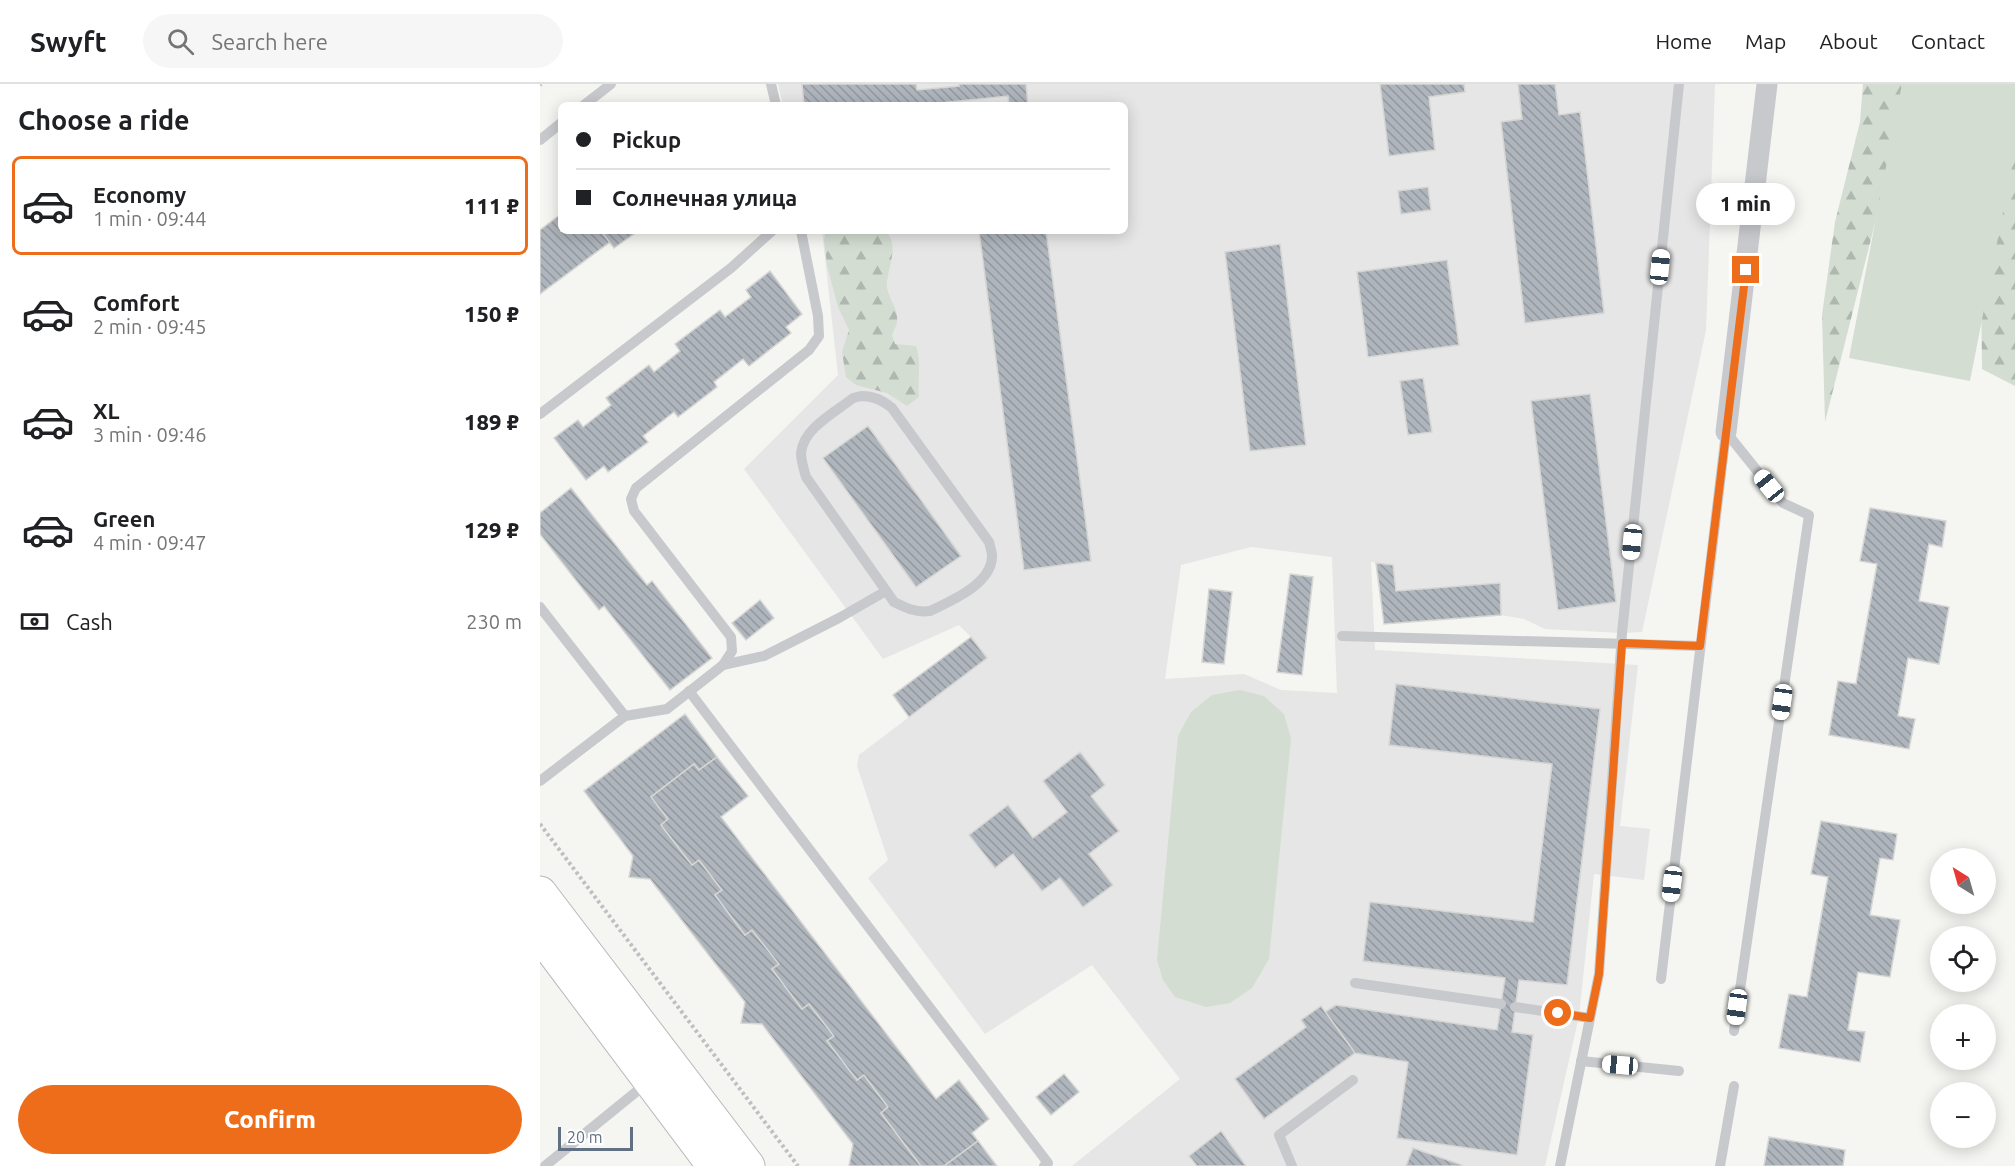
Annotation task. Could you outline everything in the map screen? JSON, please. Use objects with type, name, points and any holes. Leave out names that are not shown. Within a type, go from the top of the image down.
[{"type":"highway","points":[[540,893],[748,1166]]},
{"type":"highway","points":[[540,934],[714,1166]]},
{"type":"street","points":[[1726,432],[1767,84]]},
{"type":"lane","points":[[588,102],[611,84]]},
{"type":"lane","points":[[771,84],[775,102]]},
{"type":"lane","points":[[1560,1166],[1599,974],[1622,643],[1679,84]]},
{"type":"lane","points":[[540,140],[558,125]]},
{"type":"lane","points":[[540,414],[731,268],[769,234]]},
{"type":"lane","points":[[540,781],[625,716],[667,709],[723,665],[732,651],[731,637],[634,511],[631,499],[636,488],[809,350],[819,336],[819,316],[802,234]]},
{"type":"lane","points":[[861,396],[871,396],[892,408],[989,542],[992,557],[988,572],[978,583],[930,611],[921,612],[909,609],[894,602],[886,591],[806,477],[801,453],[811,431],[853,399],[861,396]]},
{"type":"lane","points":[[1661,979],[1726,432]]},
{"type":"lane","points":[[1726,432],[1783,503],[1809,515],[1734,1031]]},
{"type":"lane","points":[[723,665],[764,656],[886,591]]},
{"type":"lane","points":[[540,607],[625,716]]},
{"type":"lane","points":[[1342,636],[1700,646]]},
{"type":"lane","points":[[689,691],[1048,1163],[1044,1166]]},
{"type":"lane","points":[[1355,983],[1501,1004]]},
{"type":"lane","points":[[1515,1006],[1590,1018]]},
{"type":"lane","points":[[1581,1061],[1679,1071]]},
{"type":"lane","points":[[545,1166],[650,1080]]},
{"type":"lane","points":[[1292,1166],[1279,1134],[1353,1080]]},
{"type":"lane","points":[[1720,1166],[1734,1086]]},
{"type":"path","points":[[540,824],[798,1166]]},
{"type":"shaded area","points":[[778,84],[1715,84],[1706,330],[1642,632],[1545,629],[1524,619],[1501,615],[1499,583],[1396,591],[1393,565],[1371,562],[1375,650],[1638,665],[1620,826],[1650,829],[1644,880],[1594,874],[1579,1016],[1545,1166],[1072,1166],[1180,1079],[1092,965],[985,1034],[868,878],[888,860],[857,766],[859,755],[987,658],[959,625],[883,659],[744,469],[838,375],[822,234],[1128,234],[1128,102],[782,102]],"holes":[[[1251,547],[1332,557],[1337,693],[1281,690],[1244,674],[1165,679],[1181,565]]]},
{"type":"green space","points":[[1863,84],[1910,84],[1825,422],[1822,315],[1835,222],[1860,122]]},
{"type":"green space","points":[[1902,84],[2015,84],[2015,151],[1970,381],[1849,358]]},
{"type":"green space","points":[[2015,137],[2015,386],[1982,369],[1981,282]]},
{"type":"green space","points":[[825,234],[888,234],[890,237],[893,249],[887,286],[897,317],[897,324],[892,335],[895,344],[916,346],[919,358],[919,397],[907,406],[887,393],[856,385],[846,377],[842,352],[849,330],[838,307],[827,265]]},
{"type":"green space","points":[[1240,690],[1264,696],[1284,714],[1291,739],[1269,959],[1252,988],[1230,1003],[1206,1007],[1175,997],[1163,980],[1157,960],[1178,736],[1191,712],[1212,695]]},
{"type":"building","points":[[802,84],[916,84],[917,90],[959,86],[959,84],[1026,84],[1028,102],[1009,102],[1008,96],[949,102],[804,102]]},
{"type":"building","points":[[1380,84],[1464,84],[1465,92],[1429,97],[1435,150],[1389,156]]},
{"type":"building","points":[[1518,84],[1555,84],[1559,115],[1580,112],[1604,313],[1525,323],[1501,122],[1522,119]]},
{"type":"building","points":[[1428,187],[1431,210],[1401,214],[1398,191]]},
{"type":"building","points":[[558,216],[558,234],[603,234],[610,242],[540,294],[540,230]]},
{"type":"building","points":[[603,234],[634,234],[614,248]]},
{"type":"building","points":[[979,234],[1046,234],[1091,561],[1024,570]]},
{"type":"building","points":[[1280,244],[1306,445],[1250,451],[1225,252]]},
{"type":"building","points":[[1447,260],[1459,345],[1368,357],[1357,272]]},
{"type":"building","points":[[770,271],[802,314],[786,327],[791,333],[749,366],[743,359],[714,382],[717,387],[678,417],[674,412],[643,436],[648,442],[608,472],[604,466],[586,480],[554,438],[578,420],[583,427],[611,405],[606,398],[649,365],[654,372],[680,351],[675,344],[720,310],[725,317],[751,297],[746,290]]},
{"type":"building","points":[[1423,378],[1432,432],[1408,435],[1400,381]]},
{"type":"building","points":[[1590,394],[1616,602],[1558,610],[1531,401]]},
{"type":"building","points":[[868,426],[961,556],[916,587],[823,458]]},
{"type":"building","points":[[571,488],[647,585],[652,581],[712,658],[670,690],[604,606],[599,610],[540,534],[540,513]]},
{"type":"building","points":[[1870,508],[1946,521],[1942,547],[1929,544],[1919,601],[1949,607],[1939,664],[1908,658],[1898,716],[1915,719],[1909,749],[1829,735],[1838,681],[1856,684],[1877,564],[1860,561]]},
{"type":"building","points":[[1376,563],[1393,565],[1396,591],[1500,583],[1501,615],[1384,624]]},
{"type":"building","points":[[1290,574],[1313,577],[1302,675],[1277,672]]},
{"type":"building","points":[[1209,589],[1232,592],[1224,664],[1202,662]]},
{"type":"building","points":[[760,600],[774,618],[746,640],[732,623]]},
{"type":"building","points":[[971,637],[987,658],[909,717],[893,695]]},
{"type":"building","points":[[1396,684],[1600,709],[1567,985],[1519,980],[1512,1032],[1533,1035],[1517,1155],[1397,1138],[1408,1062],[1355,1053],[1325,1012],[1336,1005],[1497,1030],[1505,978],[1363,961],[1370,902],[1533,922],[1552,764],[1389,745]]},
{"type":"building","points":[[685,714],[717,757],[699,770],[694,764],[651,797],[668,819],[661,825],[692,865],[699,860],[722,890],[715,895],[745,935],[752,930],[779,964],[772,969],[802,1009],[809,1004],[834,1036],[827,1041],[857,1080],[864,1075],[888,1107],[881,1113],[921,1166],[849,1166],[853,1144],[762,1024],[741,1023],[745,1002],[650,879],[629,877],[633,856],[584,791]]},
{"type":"building","points":[[1080,752],[1105,785],[1091,796],[1119,831],[1089,854],[1113,885],[1083,907],[1060,878],[1042,891],[1013,854],[995,868],[969,835],[1008,805],[1033,838],[1067,812],[1043,781]]},
{"type":"building","points":[[717,757],[748,796],[721,817],[936,1099],[959,1080],[989,1119],[972,1133],[978,1141],[944,1166],[921,1166],[881,1113],[888,1107],[864,1075],[857,1080],[827,1041],[834,1036],[809,1004],[802,1009],[772,969],[779,964],[752,930],[745,935],[715,895],[722,890],[699,860],[692,865],[661,825],[668,819],[651,797],[694,764],[699,770]]},
{"type":"building","points":[[1821,821],[1897,834],[1893,860],[1880,858],[1870,915],[1900,920],[1890,977],[1858,972],[1848,1030],[1865,1032],[1860,1062],[1779,1048],[1789,994],[1807,997],[1828,877],[1811,874]]},
{"type":"building","points":[[1321,1006],[1355,1053],[1264,1119],[1235,1079],[1306,1027],[1301,1020]]},
{"type":"building","points":[[1064,1074],[1079,1092],[1051,1115],[1036,1097]]},
{"type":"building","points":[[1221,1131],[1246,1166],[1197,1166],[1189,1156]]},
{"type":"building","points":[[1769,1137],[1845,1150],[1843,1166],[1764,1166]]},
{"type":"building","points":[[978,1141],[997,1166],[944,1166]]},
{"type":"building","points":[[1413,1148],[1462,1165],[1406,1166]]},
{"type":"route","points":[[1558,1013],[1590,1018],[1599,974],[1622,643],[1700,646],[1746,270]]}]
